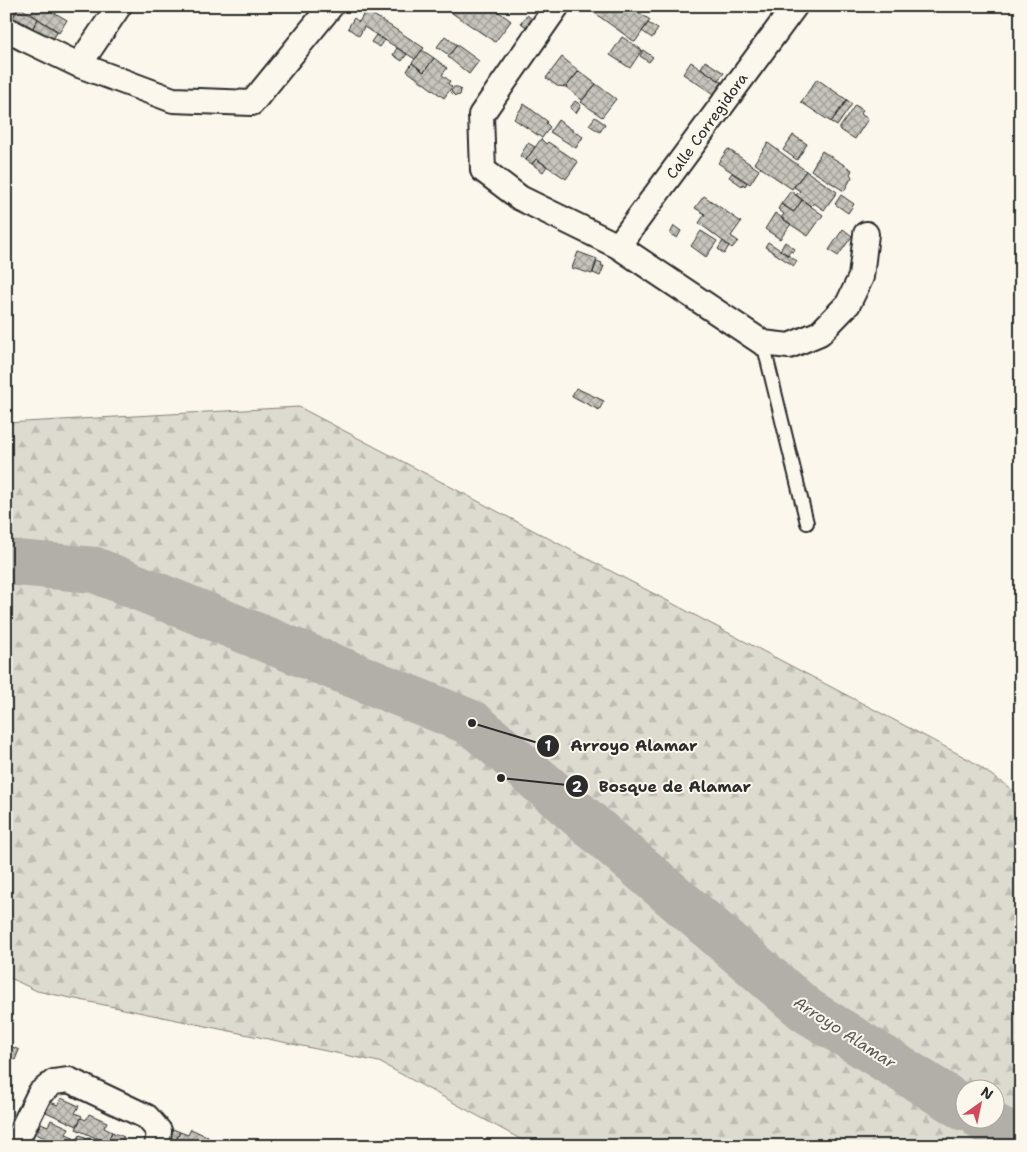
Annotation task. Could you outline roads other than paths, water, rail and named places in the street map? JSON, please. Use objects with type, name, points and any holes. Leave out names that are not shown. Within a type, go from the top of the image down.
[{"type":"street","points":[[79,65],[119,6]]},
{"type":"street","points":[[12,40],[173,100],[252,103],[331,6]]},
{"type":"street","points":[[557,6],[481,115],[483,170],[520,198],[618,246],[763,343],[789,346],[820,333],[848,304],[861,277],[866,234]]},
{"type":"street","name":"Calle Corregidora","points":[[618,246],[795,6]]},
{"type":"street","points":[[14,1146],[40,1093],[54,1082],[69,1080],[147,1116],[159,1131],[157,1146]]},
{"type":"lane","points":[[763,343],[807,523]]},
{"type":"waterway","name":"Arroyo Alamar","points":[[6,562],[95,570],[472,723],[806,1010],[954,1102]]},
{"type":"waterway","name":"Arroyo Alamar","points":[[1001,1130],[1021,1142]]},
{"type":"place","name":"Arroyo Alamar","points":[[472,723]]},
{"type":"place","name":"Bosque de Alamar","points":[[501,778]]}]
